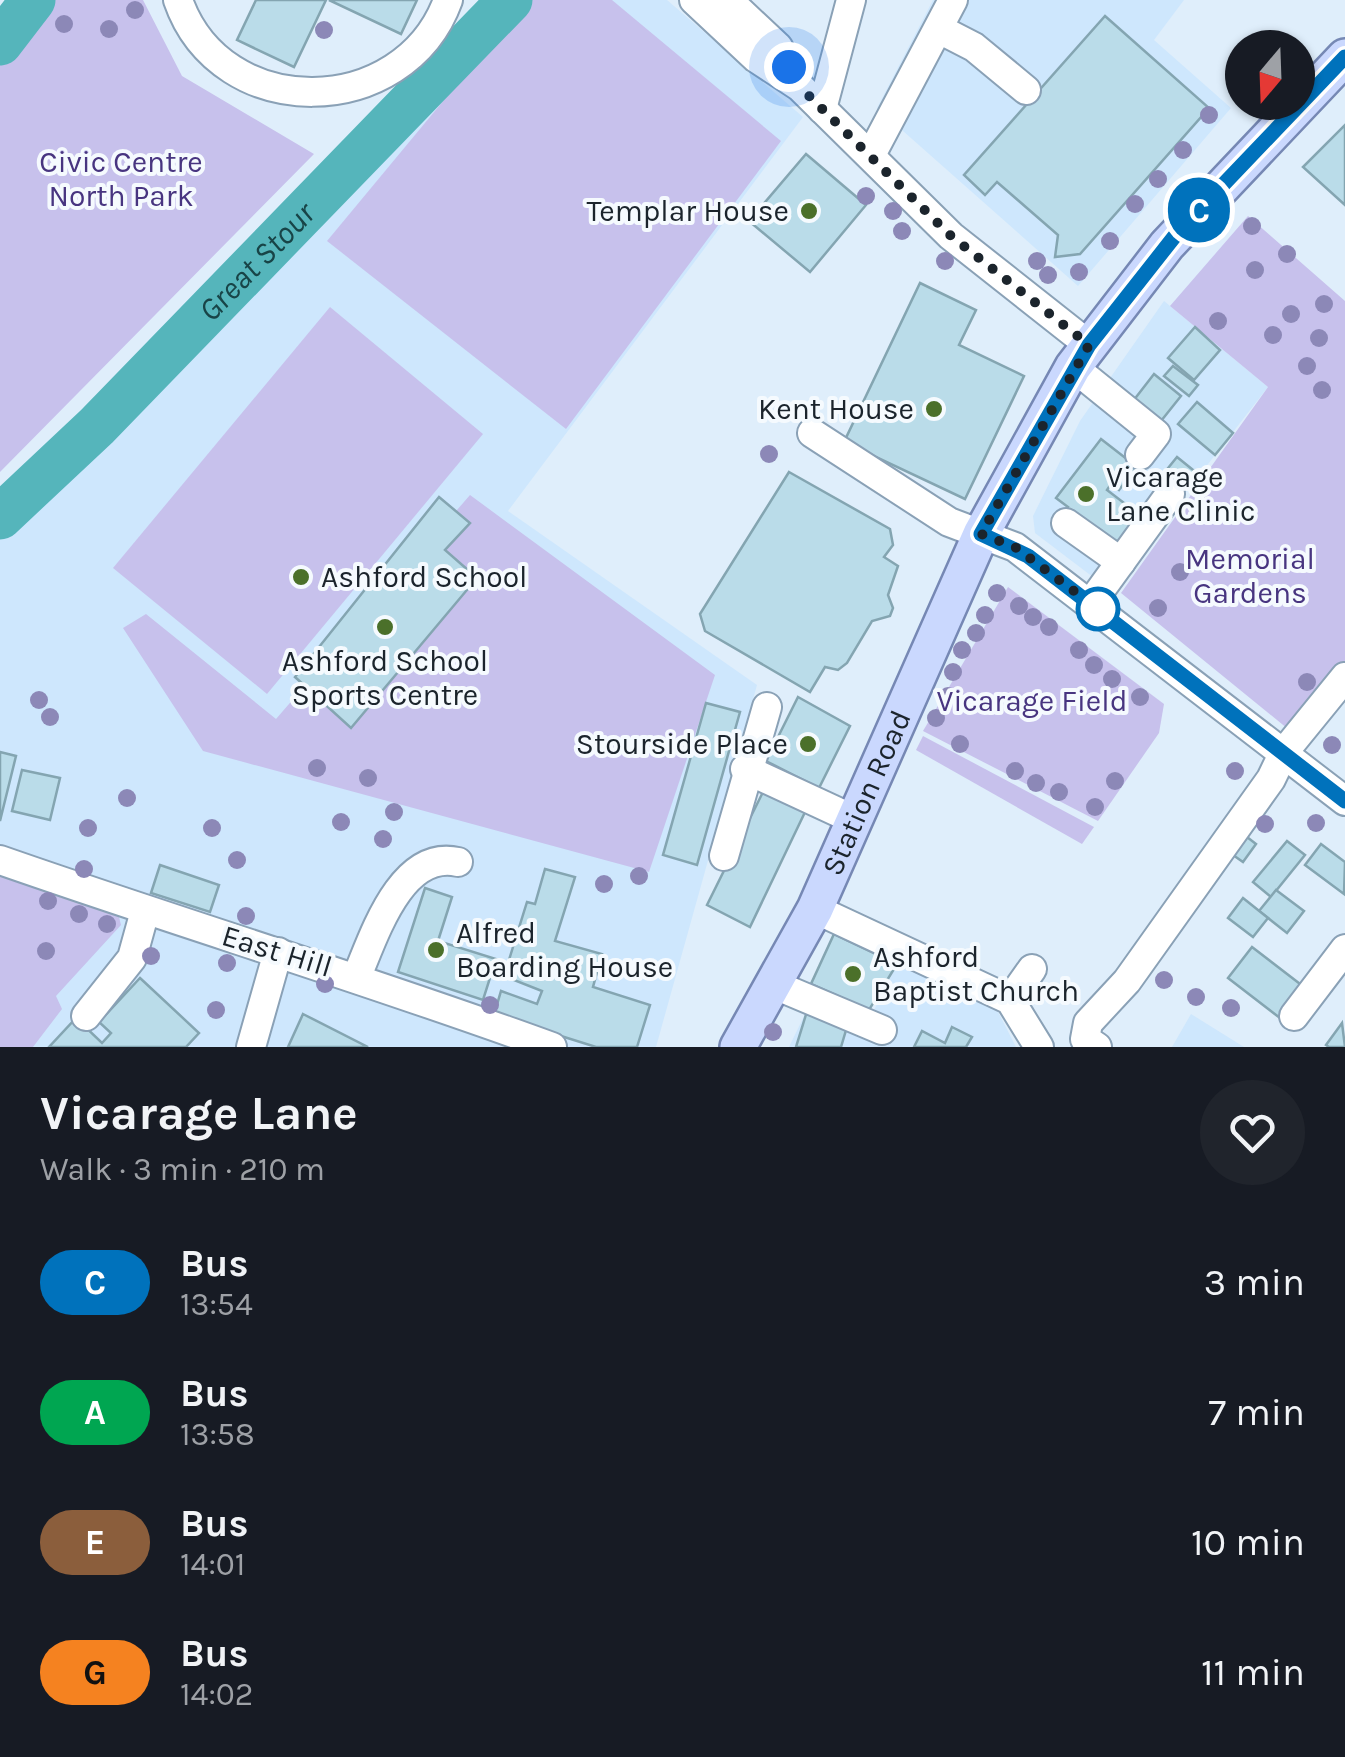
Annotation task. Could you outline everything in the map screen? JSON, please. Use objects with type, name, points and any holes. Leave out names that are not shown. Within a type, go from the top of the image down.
[{"type":"main road","name":"Station Road","points":[[738,1047],[815,909],[981,534],[1081,356],[1178,232],[1345,58]]},
{"type":"street","points":[[178,0],[186,24],[209,54],[229,70],[292,92],[335,92],[375,78],[414,54],[448,0]]},
{"type":"street","points":[[694,0],[756,58],[800,87],[951,236],[1081,356],[1156,434],[1140,454]]},
{"type":"street","points":[[728,0],[778,46],[800,87]]},
{"type":"street","points":[[822,109],[852,0]]},
{"type":"street","points":[[871,155],[953,0]]},
{"type":"street","points":[[938,29],[974,48],[1026,90]]},
{"type":"street","points":[[812,433],[949,522],[1015,547],[1345,801]]},
{"type":"street","points":[[1091,603],[1170,494]]},
{"type":"street","points":[[1066,523],[1122,562]]},
{"type":"street","points":[[1097,1047],[1085,1039],[1088,1023],[1127,981],[1159,938],[1271,779],[1284,752],[1345,676]]},
{"type":"street","points":[[724,856],[745,769],[766,707]]},
{"type":"street","points":[[745,769],[855,820]]},
{"type":"street","points":[[357,976],[396,889],[417,872],[448,859],[458,862]]},
{"type":"street","name":"East Hill","points":[[0,860],[145,911],[357,976],[552,1047]]},
{"type":"street","points":[[815,909],[1010,1000],[1039,1047]]},
{"type":"street","points":[[86,1016],[132,958],[145,911]]},
{"type":"street","points":[[1294,1016],[1345,949]]},
{"type":"street","points":[[251,1047],[278,952]]},
{"type":"street","points":[[1010,1000],[1032,969]]},
{"type":"street","points":[[775,985],[882,1030]]},
{"type":"shaded area","name":"Ashford School","points":[[517,0],[667,0],[803,117],[508,511],[757,685],[656,1047],[0,1047],[0,522]]},
{"type":"shaded area","points":[[933,0],[1184,0],[1154,40],[1225,103],[1225,115],[1078,286],[877,108]]},
{"type":"shaded area","points":[[1164,301],[1268,387],[1110,590],[1035,533],[1033,516],[1080,421]]},
{"type":"shaded area","points":[[897,964],[995,1006],[1016,1047],[789,1047],[808,1008],[864,1030]]},
{"type":"shaded area","points":[[1191,1014],[1244,1047],[1172,1047]]},
{"type":"green space","name":"Civic Centre North Park","points":[[47,0],[143,0],[182,76],[314,154],[0,472],[0,61]]},
{"type":"green space","points":[[527,0],[612,0],[781,141],[566,429],[327,241]]},
{"type":"green space","name":"Memorial Gardens","points":[[1248,216],[1345,301],[1345,662],[1288,729],[1121,593],[1268,387],[1170,306]]},
{"type":"green space","points":[[330,307],[483,434],[267,694],[113,568]]},
{"type":"green space","points":[[470,495],[715,675],[649,872],[203,751],[123,628],[146,614],[276,719]]},
{"type":"green space","name":"Vicarage Field","points":[[1008,587],[1164,704],[1159,733],[1098,821],[923,731]]},
{"type":"green space","points":[[923,736],[1094,827],[1082,844],[916,750]]},
{"type":"green space","points":[[0,876],[118,913],[121,925],[56,996],[62,1009],[33,1047],[0,1047]]},
{"type":"building","points":[[256,0],[326,0],[294,67],[237,40]]},
{"type":"building","points":[[329,0],[417,0],[401,34]]},
{"type":"building","points":[[1105,16],[1209,108],[1080,254],[1055,257],[1058,235],[997,182],[985,195],[964,175]]},
{"type":"building","points":[[1345,125],[1345,205],[1303,167]]},
{"type":"building","name":"Templar House","points":[[806,154],[866,205],[810,272],[749,221]]},
{"type":"building","name":"Kent House","points":[[920,283],[976,310],[959,345],[1024,376],[965,499],[844,442]]},
{"type":"building","points":[[1195,327],[1220,350],[1194,380],[1168,358]]},
{"type":"building","points":[[1173,366],[1198,385],[1189,396],[1164,376]]},
{"type":"building","points":[[1154,374],[1181,396],[1157,426],[1130,405]]},
{"type":"building","points":[[1197,402],[1233,433],[1215,455],[1178,424]]},
{"type":"building","name":"Vicarage Lane Clinic","points":[[1101,439],[1137,467],[1119,490],[1111,484],[1107,490],[1141,516],[1119,545],[1099,529],[1093,537],[1063,514],[1068,507],[1056,498]]},
{"type":"building","points":[[1177,457],[1198,474],[1181,495],[1160,478]]},
{"type":"building","points":[[789,472],[890,529],[893,545],[884,557],[898,566],[888,595],[893,608],[890,616],[872,621],[847,663],[838,670],[825,667],[810,692],[705,631],[700,614]]},
{"type":"building","name":"Ashford School Sports Centre","points":[[439,497],[470,523],[445,550],[477,578],[351,728],[295,677]]},
{"type":"building","name":"Stourside Place","points":[[798,697],[850,726],[819,788],[766,761]]},
{"type":"building","points":[[706,703],[740,712],[697,865],[663,855]]},
{"type":"building","points":[[0,752],[16,756],[0,821]]},
{"type":"building","points":[[22,770],[60,778],[50,820],[12,811]]},
{"type":"building","points":[[765,788],[806,810],[750,927],[707,905]]},
{"type":"building","points":[[1247,837],[1256,844],[1243,862],[1233,855]]},
{"type":"building","points":[[1287,841],[1305,855],[1271,897],[1253,882]]},
{"type":"building","points":[[1321,844],[1345,862],[1344,894],[1305,865]]},
{"type":"building","points":[[160,865],[219,885],[210,912],[151,893]]},
{"type":"building","points":[[545,869],[575,877],[555,941],[602,954],[593,987],[650,1005],[637,1047],[596,1047],[494,1015],[501,991],[537,1004],[542,991],[504,976],[527,902],[535,904]]},
{"type":"building","name":"Alfred Boarding House","points":[[425,888],[452,897],[438,941],[496,959],[483,1000],[398,972]]},
{"type":"building","points":[[1276,890],[1304,911],[1287,933],[1259,911]]},
{"type":"building","points":[[1243,898],[1268,918],[1253,937],[1228,918]]},
{"type":"building","name":"Ashford Baptist Church","points":[[834,934],[897,964],[869,1010],[811,984]]},
{"type":"building","points":[[1252,947],[1304,987],[1280,1018],[1228,978]]},
{"type":"building","points":[[140,978],[199,1033],[186,1047],[49,1047],[76,1018],[102,1043],[111,1033],[99,1022]]},
{"type":"building","points":[[808,1008],[849,1020],[841,1047],[796,1047]]},
{"type":"building","points":[[303,1014],[368,1047],[288,1047]]},
{"type":"building","points":[[1342,1023],[1345,1047],[1329,1047],[1326,1045]]},
{"type":"building","points":[[952,1027],[972,1037],[966,1047],[914,1047],[922,1031],[945,1043]]},
{"type":"waterway","points":[[0,43],[33,0]]},
{"type":"waterway","name":"Great Stour","points":[[0,517],[97,426],[510,0]]},
{"type":"bus line","name":"C","points":[[1345,57],[1178,232],[1089,345],[981,534],[1028,556],[1345,801]]},
{"type":"place","name":"Templar House","points":[[809,211]]},
{"type":"place","name":"Kent House","points":[[934,409]]},
{"type":"place","name":"Vicarage Lane Clinic","points":[[1086,494]]},
{"type":"place","name":"Ashford School","points":[[301,577]]},
{"type":"place","name":"Ashford School Sports Centre","points":[[385,627]]},
{"type":"place","name":"Stourside Place","points":[[808,744]]},
{"type":"place","name":"Alfred Boarding House","points":[[436,950]]},
{"type":"place","name":"Ashford Baptist Church","points":[[853,974]]},
{"type":"route","points":[[789,67],[800,87],[951,236],[1089,345],[981,534],[1015,547],[1098,609]]}]
